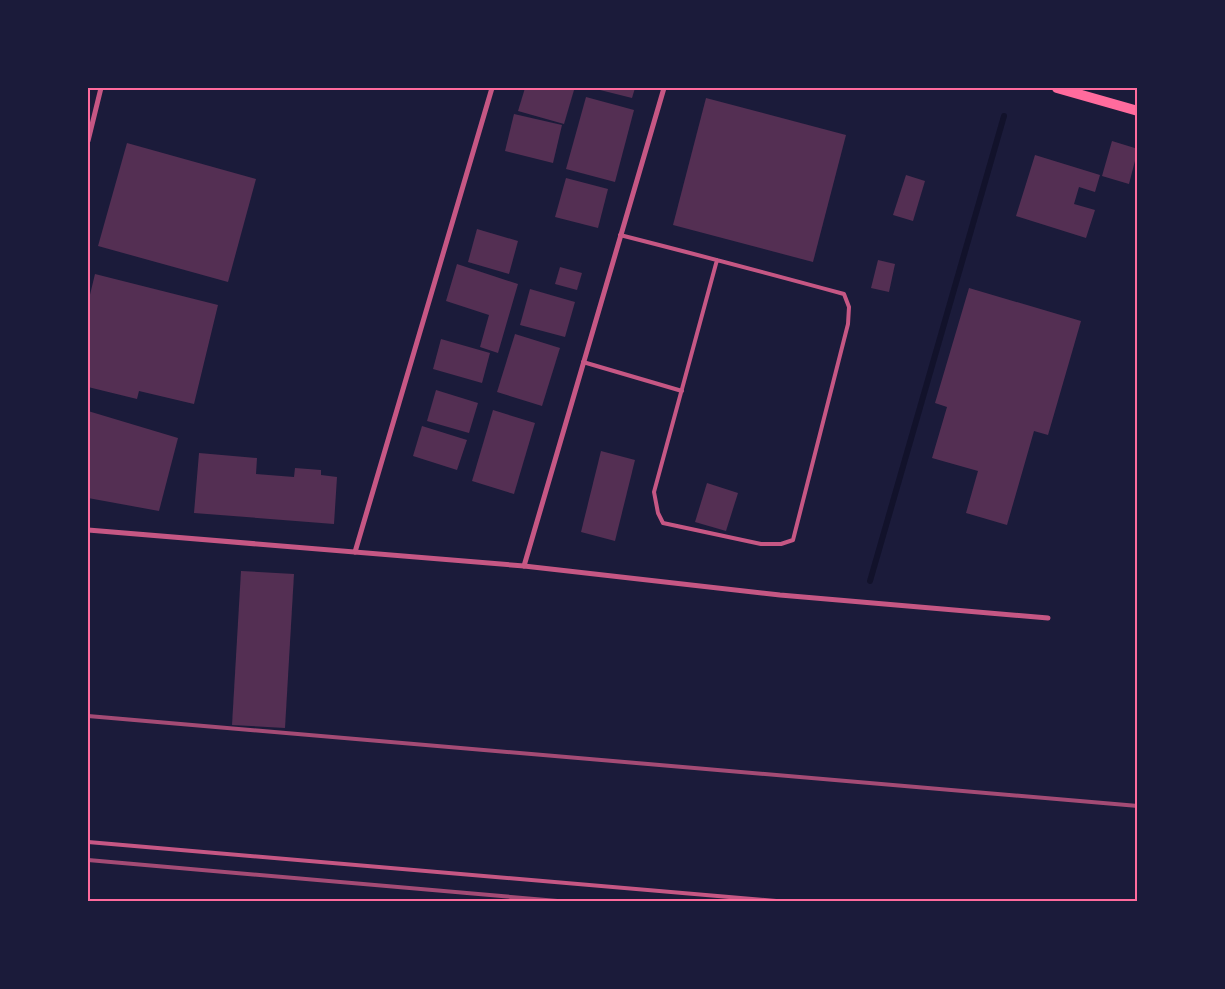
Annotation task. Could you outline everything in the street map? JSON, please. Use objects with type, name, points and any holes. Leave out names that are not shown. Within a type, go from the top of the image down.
[{"type":"main road","points":[[1057,88],[1138,111]]},
{"type":"street","points":[[88,141],[101,88]]},
{"type":"street","points":[[355,552],[492,88]]},
{"type":"street","points":[[524,566],[664,88]]},
{"type":"street","points":[[88,530],[524,566],[780,595],[1048,618]]},
{"type":"lane","points":[[620,235],[717,260],[844,294],[849,307],[848,324],[793,540],[781,544],[761,544],[663,524],[658,513],[654,492],[717,260]]},
{"type":"lane","points":[[583,362],[682,391]]},
{"type":"lane","points":[[88,842],[788,902]]},
{"type":"building","points":[[525,88],[566,88],[574,90],[564,124],[518,111]]},
{"type":"building","points":[[592,88],[635,88],[632,98]]},
{"type":"building","points":[[586,97],[634,110],[615,182],[566,169]]},
{"type":"building","points":[[706,98],[846,135],[813,262],[673,225]]},
{"type":"building","points":[[514,114],[562,125],[553,163],[505,151]]},
{"type":"building","points":[[1112,141],[1138,149],[1129,184],[1102,176]]},
{"type":"building","points":[[127,143],[256,179],[228,282],[98,246]]},
{"type":"building","points":[[1035,155],[1100,175],[1095,192],[1079,187],[1074,204],[1095,210],[1086,238],[1016,216]]},
{"type":"building","points":[[906,175],[925,181],[913,221],[893,215]]},
{"type":"building","points":[[566,178],[608,189],[598,228],[555,217]]},
{"type":"building","points":[[477,229],[518,241],[509,274],[468,262]]},
{"type":"building","points":[[878,260],[895,264],[889,292],[871,288]]},
{"type":"building","points":[[457,264],[518,284],[498,353],[480,347],[489,315],[446,301]]},
{"type":"building","points":[[560,267],[582,273],[577,290],[555,284]]},
{"type":"building","points":[[95,274],[218,305],[194,404],[139,391],[137,399],[88,387],[88,303]]},
{"type":"building","points":[[969,288],[1081,321],[1048,435],[1034,431],[1007,525],[966,513],[978,471],[932,458],[947,407],[935,403]]},
{"type":"building","points":[[530,289],[575,302],[565,337],[520,325]]},
{"type":"building","points":[[515,334],[560,348],[542,406],[497,392]]},
{"type":"building","points":[[441,339],[490,353],[482,383],[433,369]]},
{"type":"building","points":[[436,390],[478,403],[469,433],[427,421]]},
{"type":"building","points":[[493,410],[535,423],[514,494],[472,481]]},
{"type":"building","points":[[88,411],[178,438],[159,511],[88,498]]},
{"type":"building","points":[[422,426],[467,440],[457,470],[413,456]]},
{"type":"building","points":[[601,451],[635,460],[615,541],[581,532]]},
{"type":"building","points":[[199,453],[257,458],[256,474],[294,477],[295,468],[321,470],[321,475],[337,477],[334,524],[194,513]]},
{"type":"building","points":[[707,483],[738,493],[726,531],[695,522]]},
{"type":"building","points":[[241,571],[294,574],[285,728],[232,725]]},
{"type":"waterway","points":[[870,581],[1004,116]]},
{"type":"railway","points":[[88,716],[1138,806]]},
{"type":"railway","points":[[88,860],[569,902]]}]
